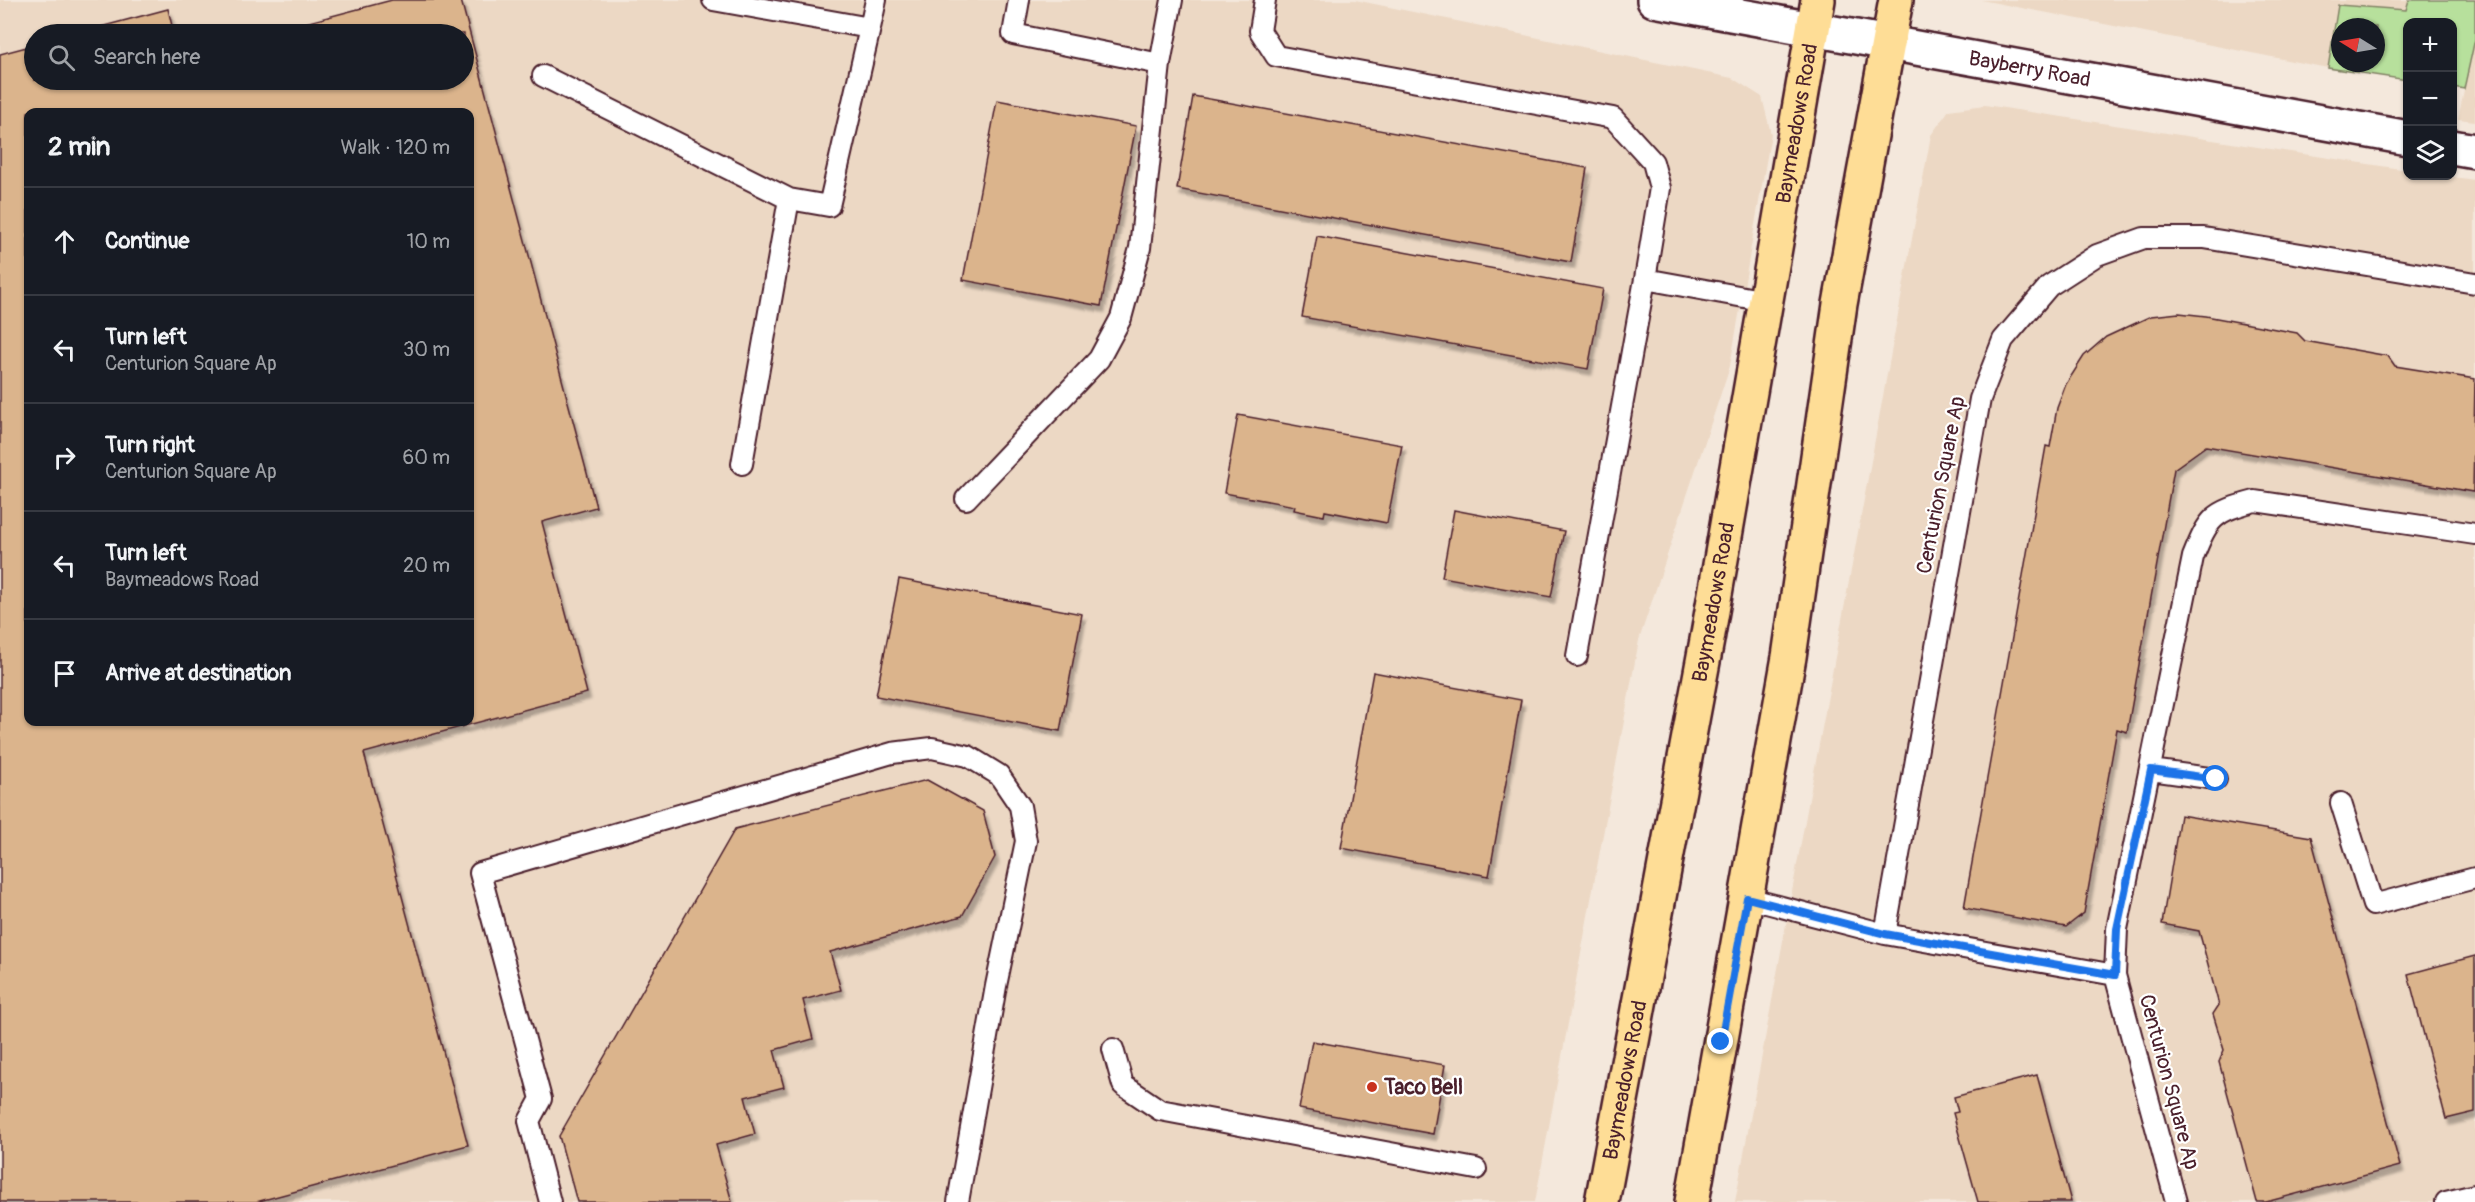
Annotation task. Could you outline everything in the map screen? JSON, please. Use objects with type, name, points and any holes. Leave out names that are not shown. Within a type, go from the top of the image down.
[{"type":"main road","points":[[1692,1202],[1789,657],[1840,304],[1896,0]]},
{"type":"main road","name":"Baymeadows Road","points":[[1602,1202],[1707,640],[1816,14]]},
{"type":"street","name":"Bayberry Road","points":[[1654,0],[1816,14],[1889,41],[2403,137]]},
{"type":"street","points":[[2457,148],[2475,151]]},
{"type":"lane","points":[[713,0],[870,28]]},
{"type":"lane","points":[[543,76],[789,199],[829,206],[876,0]]},
{"type":"lane","points":[[1019,0],[1013,34],[1160,64]]},
{"type":"lane","points":[[966,499],[1099,359],[1120,318],[1140,249],[1160,64],[1172,0]]},
{"type":"lane","points":[[1265,0],[1260,31],[1276,56],[1613,118],[1653,162],[1660,188],[1577,656]]},
{"type":"lane","points":[[742,464],[789,199]]},
{"type":"lane","name":"Centurion Square Ap","points":[[1885,934],[1980,399],[2004,340],[2049,286],[2097,255],[2144,238],[2204,238],[2475,283]]},
{"type":"lane","points":[[1645,279],[1766,301]]},
{"type":"lane","name":"Centurion Square Ap","points":[[2176,1202],[2115,975],[2117,929],[2193,557],[2207,524],[2227,508],[2255,501],[2475,534]]},
{"type":"lane","points":[[550,1202],[529,1121],[541,1099],[480,873],[892,753],[932,748],[968,756],[999,775],[1020,806],[1026,841],[996,986],[958,1202]]},
{"type":"lane","points":[[2151,770],[2216,779]]},
{"type":"lane","points":[[2341,803],[2373,905],[2475,878]]},
{"type":"lane","name":"Centurion Square Ap","points":[[1747,898],[1885,934],[2115,975]]},
{"type":"lane","points":[[1113,1049],[1123,1085],[1160,1110],[1476,1169]]},
{"type":"lane","points":[[2446,1202],[2475,1195]]},
{"type":"shaded area","points":[[0,0],[1355,0],[1732,78],[1762,97],[1771,134],[1730,366],[1639,640],[1535,1202],[0,1202]]},
{"type":"shaded area","points":[[1981,0],[2409,0],[2406,10],[2338,6],[2336,18],[2331,18],[2331,49],[2328,68]]},
{"type":"shaded area","points":[[2475,39],[2475,121],[2458,119]]},
{"type":"shaded area","points":[[1985,105],[2403,169],[2403,180],[2457,180],[2457,178],[2475,180],[2475,1202],[1735,1202],[1931,135],[1949,110]]},
{"type":"green space","points":[[2409,0],[2475,0],[2475,39],[2464,89],[2457,88],[2457,18],[2403,18],[2403,79],[2354,72],[2385,72],[2385,18],[2336,18],[2338,5],[2406,10]]},
{"type":"green space","points":[[2331,49],[2331,68],[2328,68]]},
{"type":"building","points":[[392,0],[461,0],[467,24],[302,24]]},
{"type":"building","points":[[168,9],[172,24],[112,24]]},
{"type":"building","points":[[24,48],[24,90],[474,90],[474,49],[596,507],[542,522],[587,693],[474,723],[474,108],[24,108],[24,726],[464,726],[364,753],[468,1145],[256,1202],[0,1202],[0,54]]},
{"type":"building","points":[[1193,96],[1587,168],[1571,262],[1177,189]]},
{"type":"building","points":[[997,100],[1136,126],[1101,306],[963,280]]},
{"type":"building","points":[[1317,236],[1603,289],[1588,369],[1302,317]]},
{"type":"building","points":[[2179,313],[2297,333],[2305,341],[2388,356],[2395,366],[2475,379],[2473,492],[2206,446],[2174,469],[2127,732],[2117,729],[2084,913],[2066,927],[1964,908],[2046,446],[2050,447],[2057,408],[2066,384],[2084,356],[2106,337],[2151,316]]},
{"type":"building","points":[[1238,415],[1402,445],[1387,523],[1325,511],[1324,516],[1294,510],[1295,506],[1224,493]]},
{"type":"building","points":[[1454,510],[1564,531],[1551,597],[1442,577]]},
{"type":"building","points":[[899,579],[1082,614],[1060,731],[876,696]]},
{"type":"building","points":[[1373,672],[1521,700],[1489,876],[1341,848]]},
{"type":"building","points":[[927,780],[983,811],[995,857],[962,916],[830,952],[841,990],[803,1000],[813,1039],[774,1050],[784,1087],[745,1097],[755,1134],[716,1145],[732,1202],[577,1202],[559,1136],[735,829]]},
{"type":"building","points":[[2180,815],[2311,837],[2400,1166],[2266,1202],[2257,1202],[2219,1062],[2224,1050],[2213,1014],[2219,1005],[2199,931],[2162,924]]},
{"type":"building","points":[[2475,956],[2475,1112],[2446,1119],[2408,974]]},
{"type":"building","name":"Taco Bell","points":[[1312,1041],[1445,1065],[1433,1134],[1299,1109]]},
{"type":"building","points":[[2037,1075],[2071,1202],[1978,1202],[1953,1113],[1958,1112],[1954,1097]]},
{"type":"place","name":"Taco Bell","points":[[1372,1087]]},
{"type":"route","points":[[1721,1042],[1747,898],[1885,934],[2115,975],[2117,929],[2151,770],[2216,779]]}]
